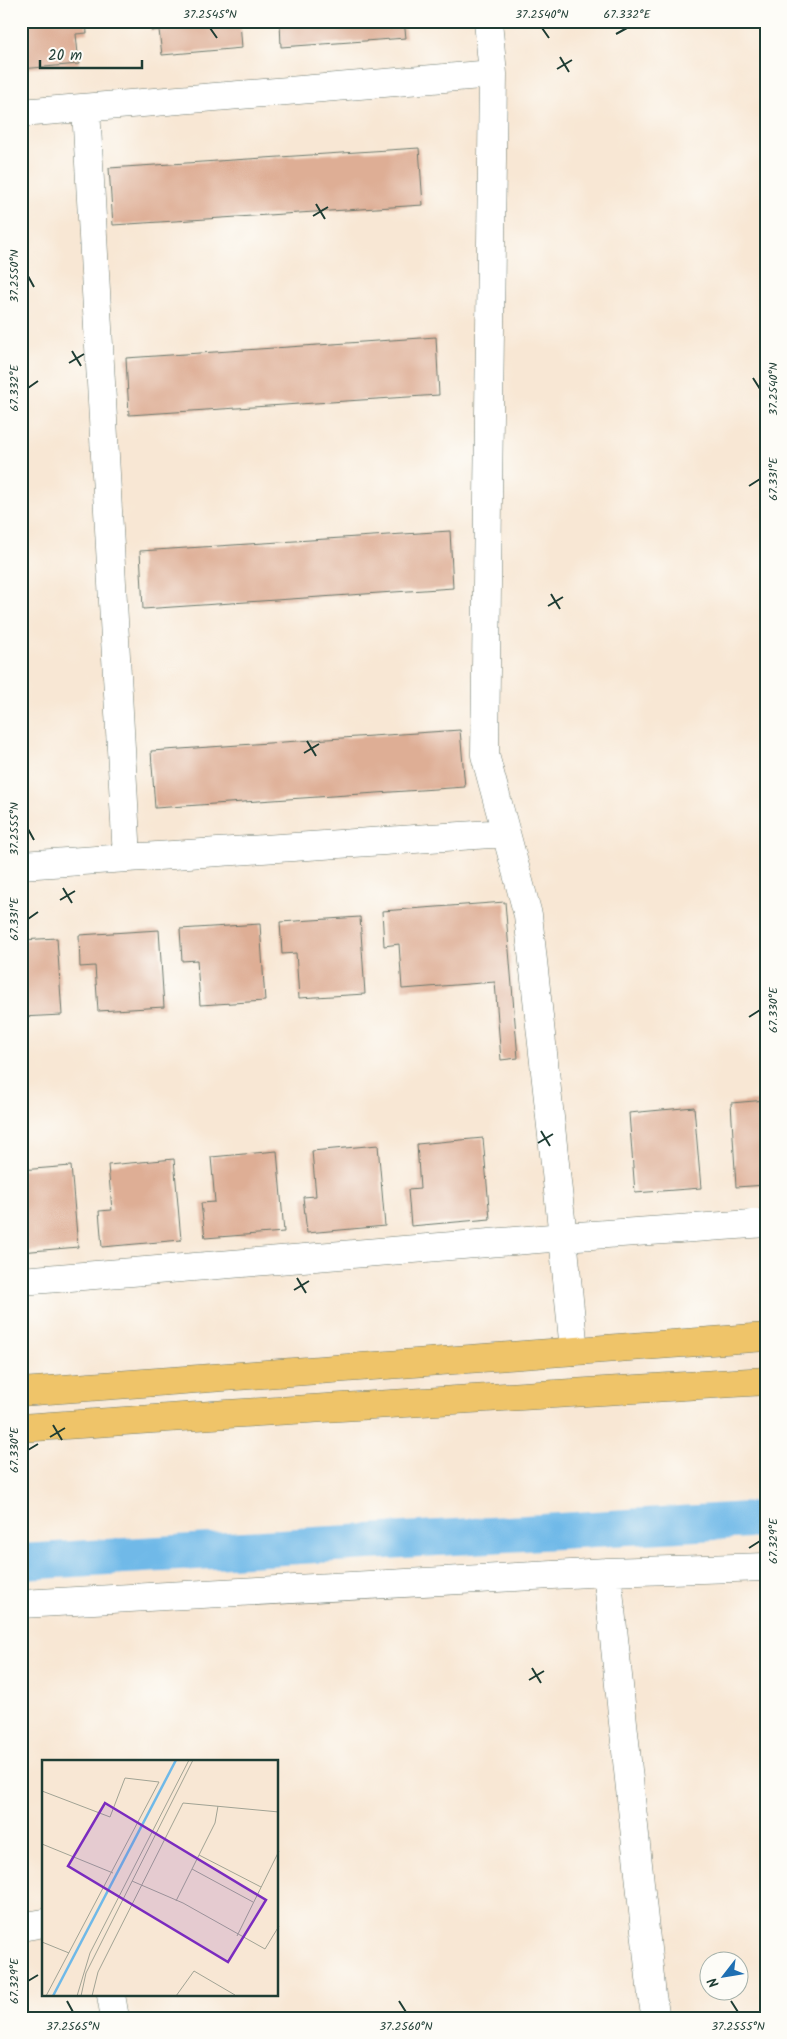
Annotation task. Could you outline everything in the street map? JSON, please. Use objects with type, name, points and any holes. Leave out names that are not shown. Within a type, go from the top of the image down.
[{"type":"main road","points":[[21,1392],[766,1337]]},
{"type":"main road","points":[[21,1428],[766,1381]]},
{"type":"street","points":[[488,21],[493,74],[485,755],[528,915],[564,1237],[574,1351]]},
{"type":"street","points":[[21,113],[493,74]]},
{"type":"street","points":[[86,108],[127,858]]},
{"type":"street","points":[[21,865],[506,833]]},
{"type":"street","points":[[21,1281],[564,1237],[766,1223]]},
{"type":"street","points":[[21,1604],[607,1572],[766,1567]]},
{"type":"street","points":[[607,1572],[652,1996],[656,2018]]},
{"type":"street","points":[[21,1927],[42,1923]]},
{"type":"street","points":[[111,1996],[115,2018]]},
{"type":"building","points":[[21,21],[86,21],[87,33],[76,34],[79,64],[21,69]]},
{"type":"building","points":[[150,21],[240,21],[242,48],[162,55],[159,30],[151,31]]},
{"type":"building","points":[[280,21],[404,21],[406,38],[281,47]]},
{"type":"building","points":[[419,148],[423,205],[113,225],[109,168]]},
{"type":"building","points":[[436,337],[439,395],[129,415],[126,358]]},
{"type":"building","points":[[450,531],[453,588],[143,609],[140,551]]},
{"type":"building","points":[[460,730],[465,787],[155,808],[151,751]]},
{"type":"building","points":[[505,902],[518,1058],[501,1060],[495,982],[402,989],[399,944],[384,946],[382,911]]},
{"type":"building","points":[[360,917],[365,994],[299,998],[296,953],[282,954],[280,922]]},
{"type":"building","points":[[260,924],[265,1001],[200,1005],[197,960],[182,961],[180,929]]},
{"type":"building","points":[[159,930],[164,1007],[98,1011],[95,966],[80,967],[79,935]]},
{"type":"building","points":[[57,938],[62,1015],[21,1017],[21,940]]},
{"type":"building","points":[[766,1100],[766,1185],[736,1187],[731,1103]]},
{"type":"building","points":[[694,1107],[701,1188],[635,1193],[629,1113]]},
{"type":"building","points":[[483,1138],[490,1219],[411,1226],[408,1190],[420,1189],[417,1144]]},
{"type":"building","points":[[378,1145],[385,1226],[307,1233],[303,1197],[316,1196],[312,1151]]},
{"type":"building","points":[[277,1151],[284,1232],[205,1238],[201,1203],[215,1202],[211,1157]]},
{"type":"building","points":[[174,1159],[181,1240],[102,1247],[99,1211],[112,1210],[108,1165]]},
{"type":"building","points":[[71,1166],[78,1247],[21,1252],[21,1170]]},
{"type":"waterway","points":[[21,1562],[766,1519]]}]
